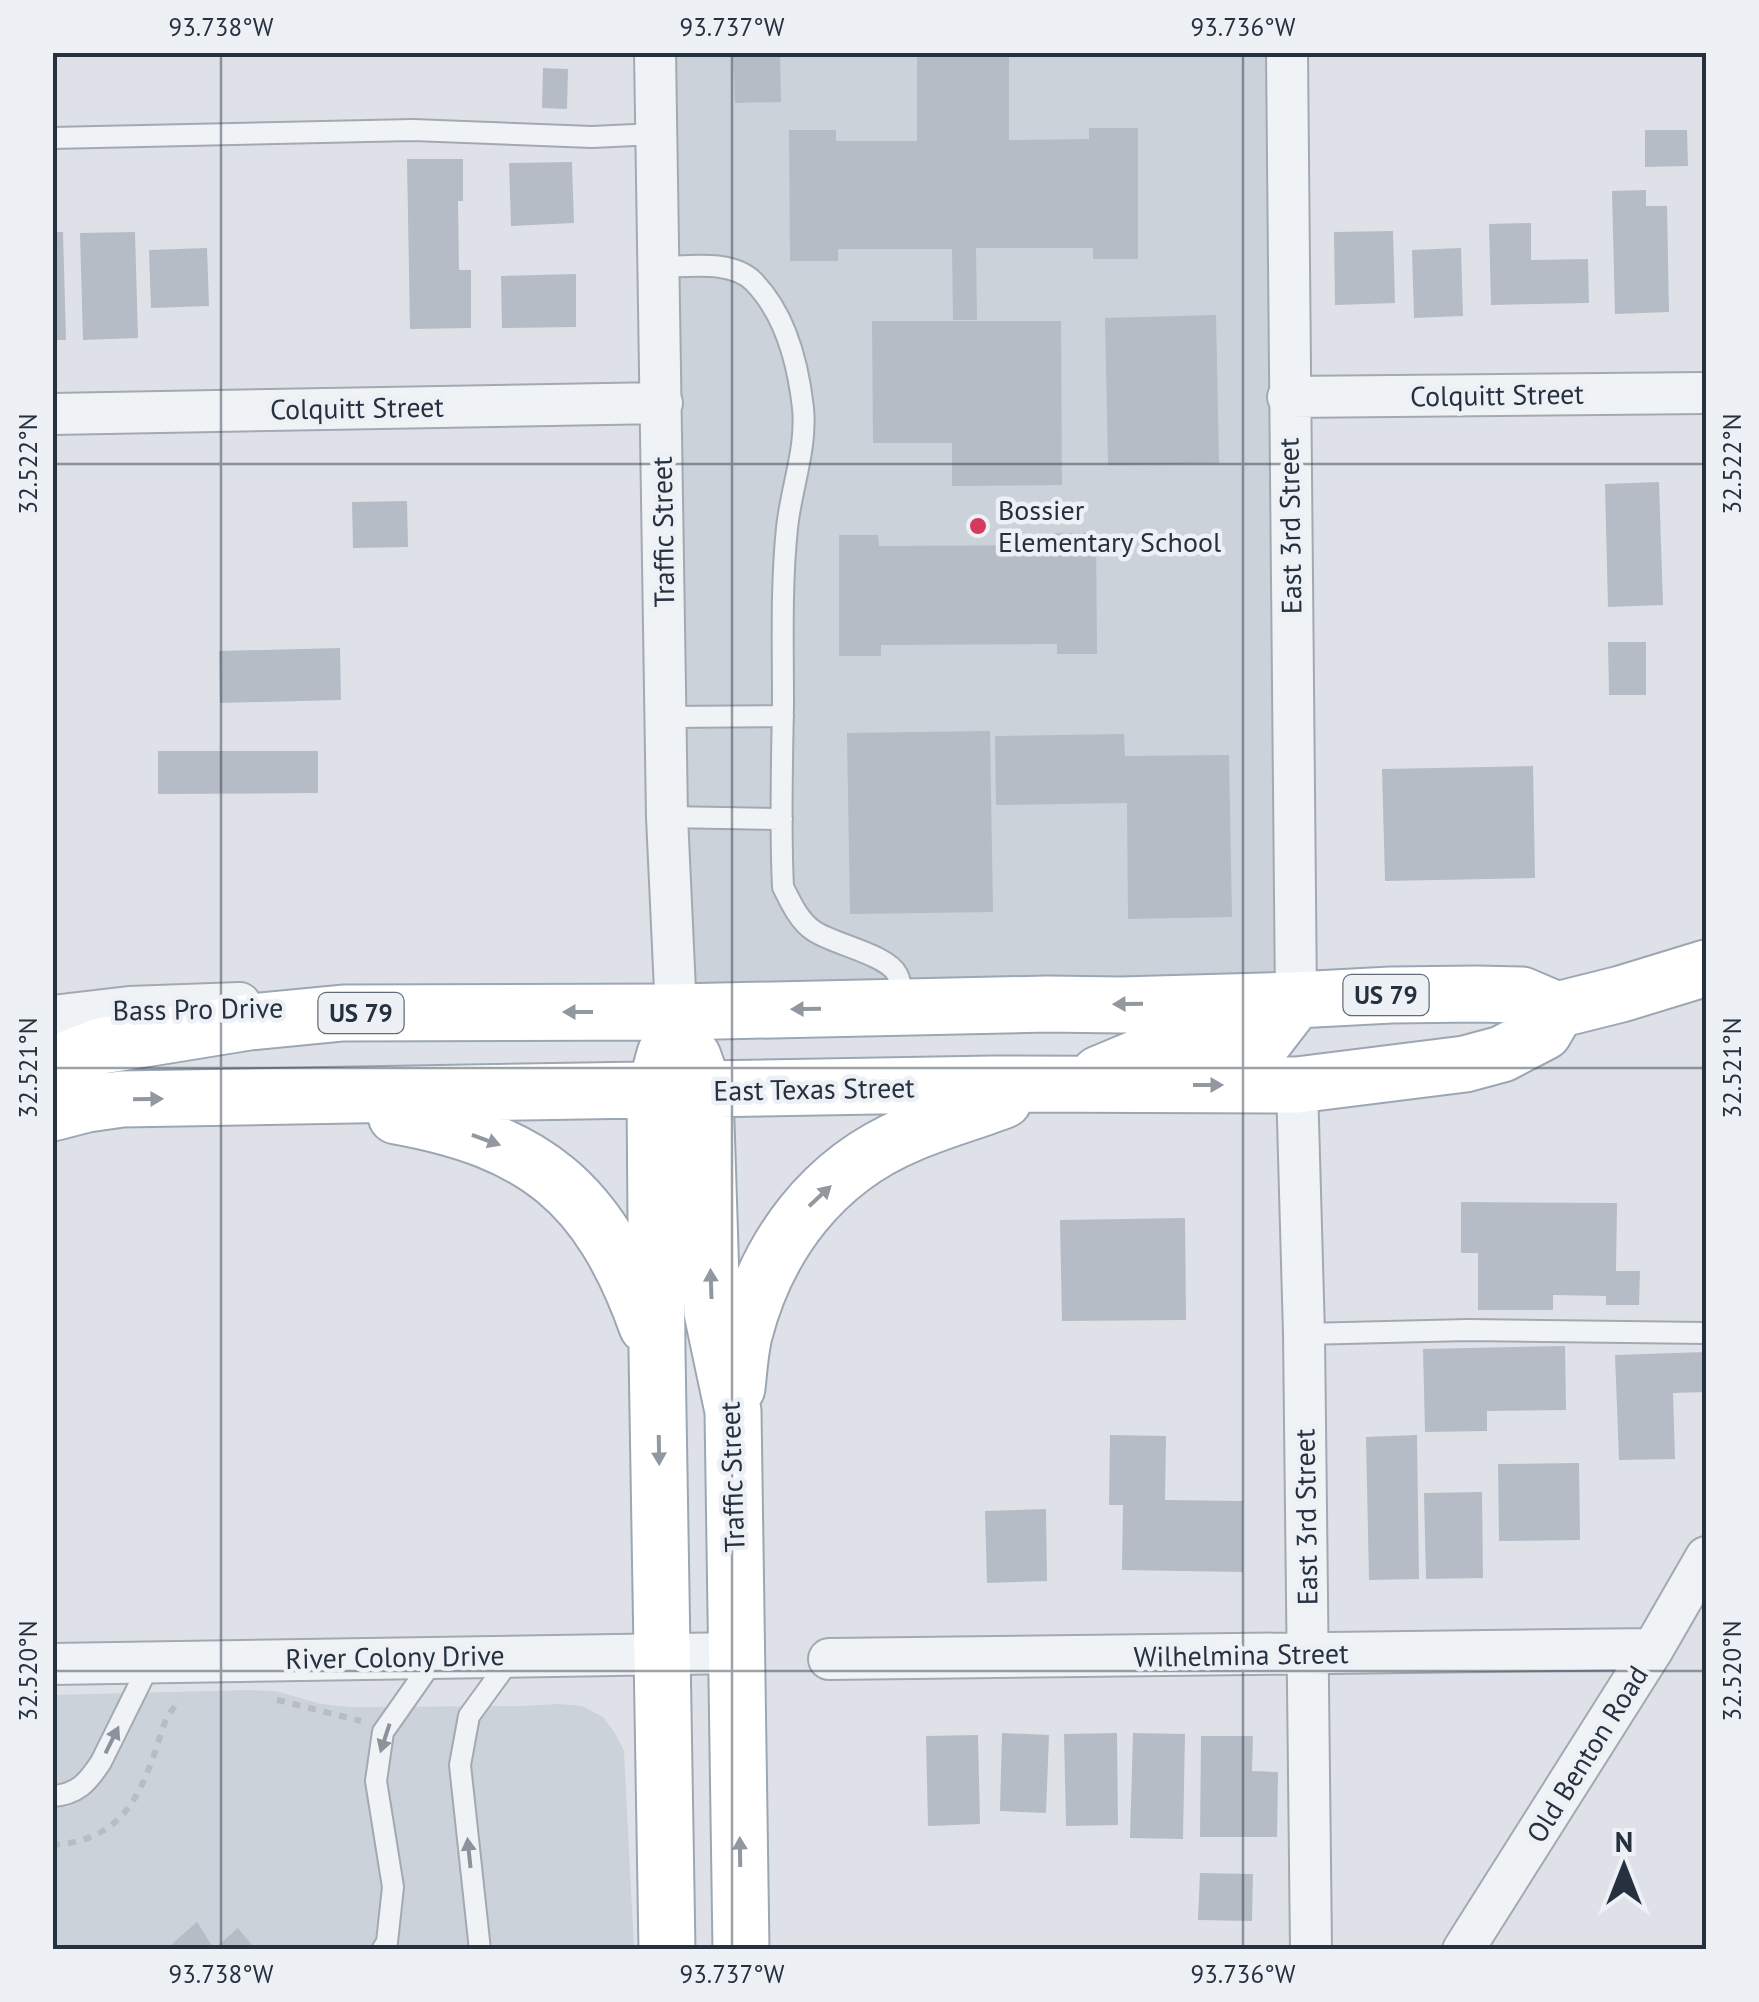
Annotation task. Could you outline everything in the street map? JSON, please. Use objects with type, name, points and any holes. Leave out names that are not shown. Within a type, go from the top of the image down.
[{"type":"main road","name":"East Texas Street","points":[[52,1113],[122,1100],[1060,1084],[1296,1085],[1465,1064],[1502,1054],[1544,1032],[1557,1010],[1706,968]]},
{"type":"main road","name":"US 79","points":[[52,1065],[102,1046],[248,1022],[343,1013],[1121,1005],[1391,994],[1522,995],[1557,1010]]},
{"type":"main road","points":[[1296,1085],[1345,1032],[1454,1021],[1476,994]]},
{"type":"main road","points":[[734,1411],[744,1335],[774,1257],[793,1224],[846,1172],[910,1134],[1169,1044],[1266,1038],[1296,1000]]},
{"type":"main road","name":"Traffic Street","points":[[676,1012],[680,1091],[712,1312],[734,1411],[741,1950]]},
{"type":"main road","name":"Traffic Street","points":[[666,1950],[657,1352],[680,1091]]},
{"type":"main road","points":[[288,1097],[427,1122],[505,1146],[538,1165],[590,1213],[616,1252],[636,1292],[657,1352]]},
{"type":"street","name":"Traffic Street","points":[[654,52],[667,817],[676,1012]]},
{"type":"street","name":"East 3rd Street","points":[[1286,52],[1296,1000]]},
{"type":"street","name":"Colquitt Street","points":[[1288,397],[1706,393]]},
{"type":"street","name":"Colquitt Street","points":[[52,414],[662,403]]},
{"type":"street","name":"Bass Pro Drive","points":[[52,1016],[129,1007],[248,1003],[343,1013]]},
{"type":"street","name":"East 3rd Street","points":[[1296,1085],[1304,1334],[1311,1950]]},
{"type":"street","name":"Old Benton Road","points":[[1463,1950],[1653,1649],[1706,1557]]},
{"type":"street","name":"Wilhelmina Street","points":[[829,1659],[1653,1649]]},
{"type":"street","name":"River Colony Drive","points":[[52,1664],[736,1653]]},
{"type":"lane","points":[[52,138],[413,130],[592,137],[656,134]]},
{"type":"lane","points":[[659,267],[735,269],[752,279],[787,334],[803,410],[802,442],[787,526],[783,886],[794,909],[811,930],[891,966],[899,976],[904,1006]]},
{"type":"lane","points":[[666,717],[782,716]]},
{"type":"lane","points":[[667,817],[782,819]]},
{"type":"lane","points":[[1304,1334],[1468,1330],[1706,1333]]},
{"type":"lane","points":[[480,1950],[460,1765],[469,1716],[513,1655]]},
{"type":"lane","points":[[382,1950],[393,1886],[376,1781],[383,1732],[436,1656]]},
{"type":"lane","points":[[52,1796],[74,1792],[92,1776],[151,1661]]},
{"type":"path","points":[[263,1697],[361,1721]]},
{"type":"path","points":[[52,1846],[101,1833],[126,1814],[145,1781],[166,1718],[173,1707],[192,1698]]},
{"type":"shaded area","name":"Bossier Elementary School","points":[[655,53],[1285,53],[1296,1000],[676,1012]]},
{"type":"shaded area","points":[[275,1691],[321,1704],[352,1707],[559,1704],[582,1706],[603,1717],[624,1751],[634,1949],[53,1949],[52,1695]]},
{"type":"building","points":[[733,52],[780,52],[781,102],[735,103]]},
{"type":"building","points":[[917,52],[1009,52],[1009,140],[1089,139],[1089,128],[1138,128],[1138,259],[1093,259],[1093,248],[976,248],[977,320],[953,320],[952,249],[838,249],[838,261],[790,261],[789,130],[836,130],[836,141],[917,141]]},
{"type":"building","points":[[543,68],[568,69],[567,109],[542,108]]},
{"type":"building","points":[[1645,130],[1687,130],[1688,166],[1645,167]]},
{"type":"building","points":[[407,159],[463,159],[463,201],[458,201],[459,270],[471,270],[471,328],[410,329]]},
{"type":"building","points":[[572,162],[574,223],[511,226],[509,163]]},
{"type":"building","points":[[1646,190],[1646,206],[1667,206],[1669,312],[1615,314],[1612,191]]},
{"type":"building","points":[[1531,223],[1531,260],[1588,259],[1589,303],[1491,305],[1489,224]]},
{"type":"building","points":[[1393,231],[1395,303],[1335,305],[1334,232]]},
{"type":"building","points":[[52,232],[63,232],[66,340],[52,340]]},
{"type":"building","points":[[135,232],[138,338],[83,340],[80,233]]},
{"type":"building","points":[[207,248],[209,306],[151,308],[149,250]]},
{"type":"building","points":[[1461,248],[1463,316],[1414,318],[1412,250]]},
{"type":"building","points":[[576,274],[576,327],[502,328],[501,276]]},
{"type":"building","points":[[1216,315],[1219,463],[1108,465],[1105,318]]},
{"type":"building","points":[[872,321],[1061,321],[1062,485],[952,486],[952,443],[873,443]]},
{"type":"building","points":[[1659,482],[1663,605],[1608,607],[1605,484]]},
{"type":"building","points":[[407,501],[408,547],[353,548],[352,502]]},
{"type":"building","points":[[1054,533],[1096,533],[1097,654],[1057,654],[1057,644],[881,645],[881,656],[839,656],[839,535],[878,535],[879,546],[1054,545]]},
{"type":"building","points":[[1608,642],[1646,642],[1646,695],[1609,695]]},
{"type":"building","points":[[340,648],[341,700],[220,703],[219,651]]},
{"type":"building","points":[[990,731],[993,912],[850,914],[847,733]]},
{"type":"building","points":[[1124,734],[1125,756],[1229,755],[1232,917],[1128,919],[1127,803],[996,805],[995,736]]},
{"type":"building","points":[[158,751],[318,751],[318,793],[158,794]]},
{"type":"building","points":[[1533,766],[1535,878],[1385,881],[1382,769]]},
{"type":"building","points":[[1461,1202],[1617,1203],[1616,1271],[1640,1271],[1639,1305],[1606,1305],[1606,1296],[1553,1295],[1553,1310],[1478,1310],[1478,1253],[1461,1253]]},
{"type":"building","points":[[1185,1218],[1186,1320],[1062,1321],[1060,1220]]},
{"type":"building","points":[[1565,1346],[1566,1410],[1487,1411],[1487,1431],[1425,1432],[1423,1349]]},
{"type":"building","points":[[1706,1352],[1706,1392],[1673,1393],[1675,1459],[1619,1460],[1615,1355]]},
{"type":"building","points":[[1110,1435],[1166,1436],[1165,1500],[1243,1501],[1243,1572],[1122,1570],[1123,1505],[1109,1505]]},
{"type":"building","points":[[1417,1435],[1419,1579],[1369,1580],[1366,1437]]},
{"type":"building","points":[[1579,1463],[1580,1540],[1499,1541],[1498,1464]]},
{"type":"building","points":[[1482,1492],[1483,1578],[1426,1579],[1424,1493]]},
{"type":"building","points":[[1046,1509],[1047,1581],[987,1583],[985,1511]]},
{"type":"building","points":[[1002,1733],[1049,1735],[1046,1813],[1000,1811]]},
{"type":"building","points":[[1117,1733],[1118,1825],[1066,1826],[1064,1734]]},
{"type":"building","points":[[1133,1733],[1185,1734],[1183,1839],[1130,1838]]},
{"type":"building","points":[[978,1735],[980,1824],[928,1826],[926,1736]]},
{"type":"building","points":[[1201,1736],[1253,1736],[1252,1771],[1278,1772],[1277,1837],[1200,1837]]},
{"type":"building","points":[[1200,1873],[1253,1874],[1252,1921],[1198,1920]]},
{"type":"building","points":[[197,1922],[214,1949],[238,1928],[256,1950],[165,1950]]},
{"type":"place","name":"Bossier Elementary School","points":[[978,526]]}]
